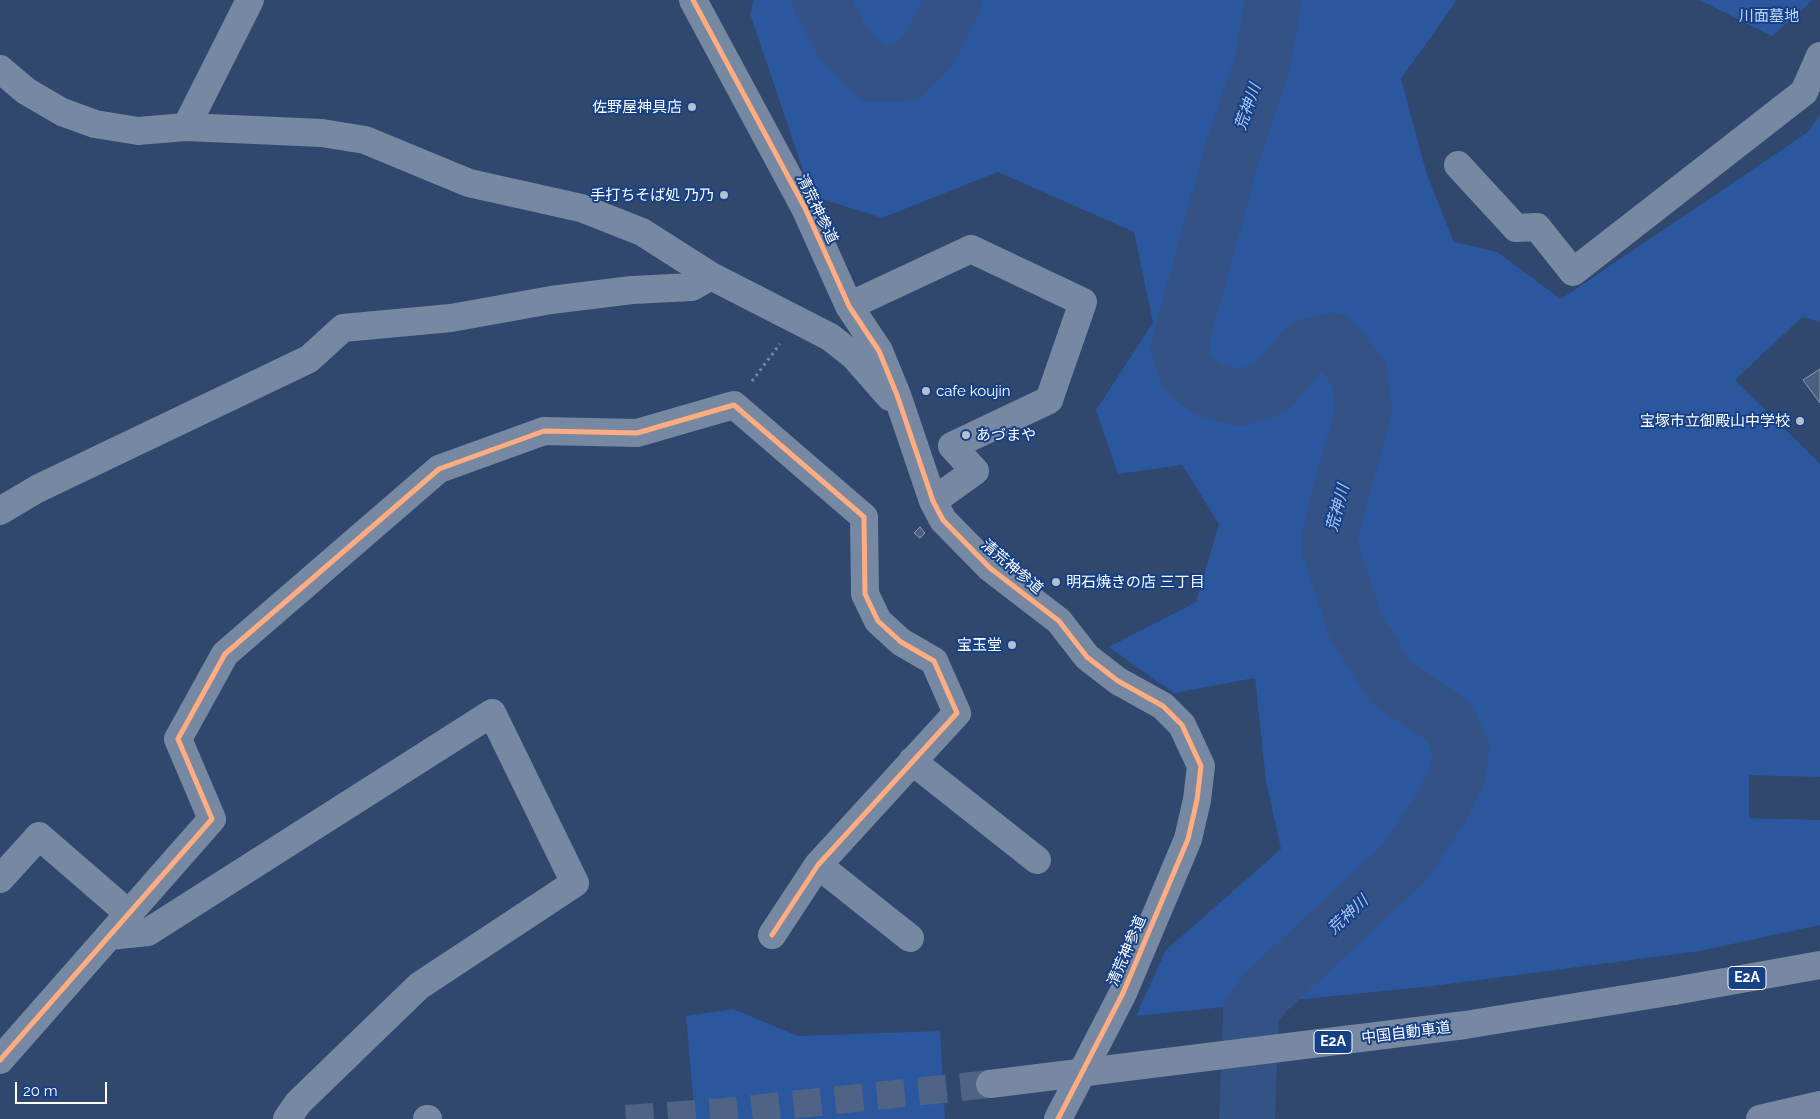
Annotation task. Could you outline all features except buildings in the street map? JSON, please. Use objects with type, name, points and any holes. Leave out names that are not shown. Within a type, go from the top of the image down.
[{"type":"highway","name":"中国自動車道","points":[[990,1084],[1465,1025],[1820,965]]},
{"type":"highway","points":[[1760,1119],[1820,1105]]},
{"type":"street","points":[[186,127],[250,0]]},
{"type":"street","name":"清荒神参道","points":[[693,0],[805,208],[849,306],[879,351],[933,501],[943,520],[990,568],[1059,621],[1087,657],[1118,681],[1163,706],[1182,725],[1201,766],[1197,800],[1188,839],[1123,993],[1058,1119]]},
{"type":"street","points":[[1458,165],[1516,228],[1537,227],[1573,272],[1804,92],[1820,56]]},
{"type":"street","points":[[0,69],[26,91],[62,112],[95,124],[138,131],[186,127],[322,133],[365,140],[469,183],[581,208],[642,232],[711,276],[830,337],[854,356],[901,408]]},
{"type":"street","points":[[849,306],[971,249],[1083,302],[1050,400],[952,446],[975,471],[933,501]]},
{"type":"street","points":[[0,511],[37,489],[309,360],[343,328],[451,318],[551,300],[632,290],[692,288],[711,276]]},
{"type":"street","points":[[0,1060],[212,819],[178,740],[225,654],[439,469],[544,431],[637,433],[734,405],[864,517],[865,594],[878,621],[901,642],[934,661],[957,713],[818,866],[772,935]]},
{"type":"street","points":[[109,936],[148,932],[492,713],[575,883],[419,986],[298,1103],[287,1119]]},
{"type":"street","points":[[912,761],[1037,860]]},
{"type":"street","points":[[0,880],[39,836],[129,914]]},
{"type":"street","points":[[818,866],[910,938]]},
{"type":"path","points":[[734,405],[798,320]]},
{"type":"green space","points":[[754,0],[1457,0],[1401,79],[1427,175],[1454,242],[1497,252],[1561,299],[1808,132],[1820,115],[1820,322],[1802,317],[1735,380],[1820,464],[1820,777],[1749,775],[1749,818],[1820,820],[1820,925],[1700,951],[1433,986],[1136,1016],[1166,950],[1281,849],[1266,781],[1255,678],[1174,693],[1109,647],[1196,602],[1219,524],[1182,465],[1118,474],[1096,410],[1153,323],[1134,232],[998,172],[882,218],[812,196],[750,14]]},
{"type":"green space","name":"川面墓地","points":[[1699,0],[1813,0],[1772,36]]},
{"type":"green space","points":[[733,1009],[798,1036],[940,1031],[945,1119],[695,1119],[686,1016]]},
{"type":"waterway","name":"荒神川","points":[[820,0],[842,41],[873,74],[906,73],[930,48],[954,0]]},
{"type":"waterway","name":"荒神川","points":[[1247,1119],[1251,1012],[1264,994],[1406,861],[1439,811],[1458,774],[1461,748],[1449,722],[1390,682],[1355,625],[1329,545],[1337,505],[1364,410],[1359,373],[1333,341],[1306,347],[1271,388],[1239,398],[1207,389],[1188,374],[1179,347],[1233,150],[1262,65],[1273,0]]},
{"type":"tunnel","points":[[626,1119],[724,1112],[990,1084]]},
{"type":"cycle path","points":[[693,0],[805,208],[849,306],[879,351],[897,395],[933,501],[943,520],[990,568],[1059,621],[1087,657],[1118,681],[1163,706],[1182,725],[1201,766],[1197,800],[1188,839],[1123,993],[1058,1119]]},
{"type":"cycle path","points":[[0,1060],[212,819],[178,739],[225,654],[439,469],[544,431],[637,433],[734,405],[864,517],[865,594],[878,621],[901,642],[934,661],[957,713],[818,865],[772,935]]},
{"type":"place","name":"佐野屋神具店","points":[[692,107]]},
{"type":"place","name":"手打ちそば処 乃乃","points":[[724,195]]},
{"type":"place","name":"cafe koujin","points":[[926,391]]},
{"type":"place","name":"宝塚市立御殿山中学校","points":[[1800,421]]},
{"type":"place","name":"あづまや","points":[[966,435]]},
{"type":"place","name":"明石焼きの店 三丁目","points":[[1056,582]]},
{"type":"place","name":"宝玉堂","points":[[1012,645]]}]
